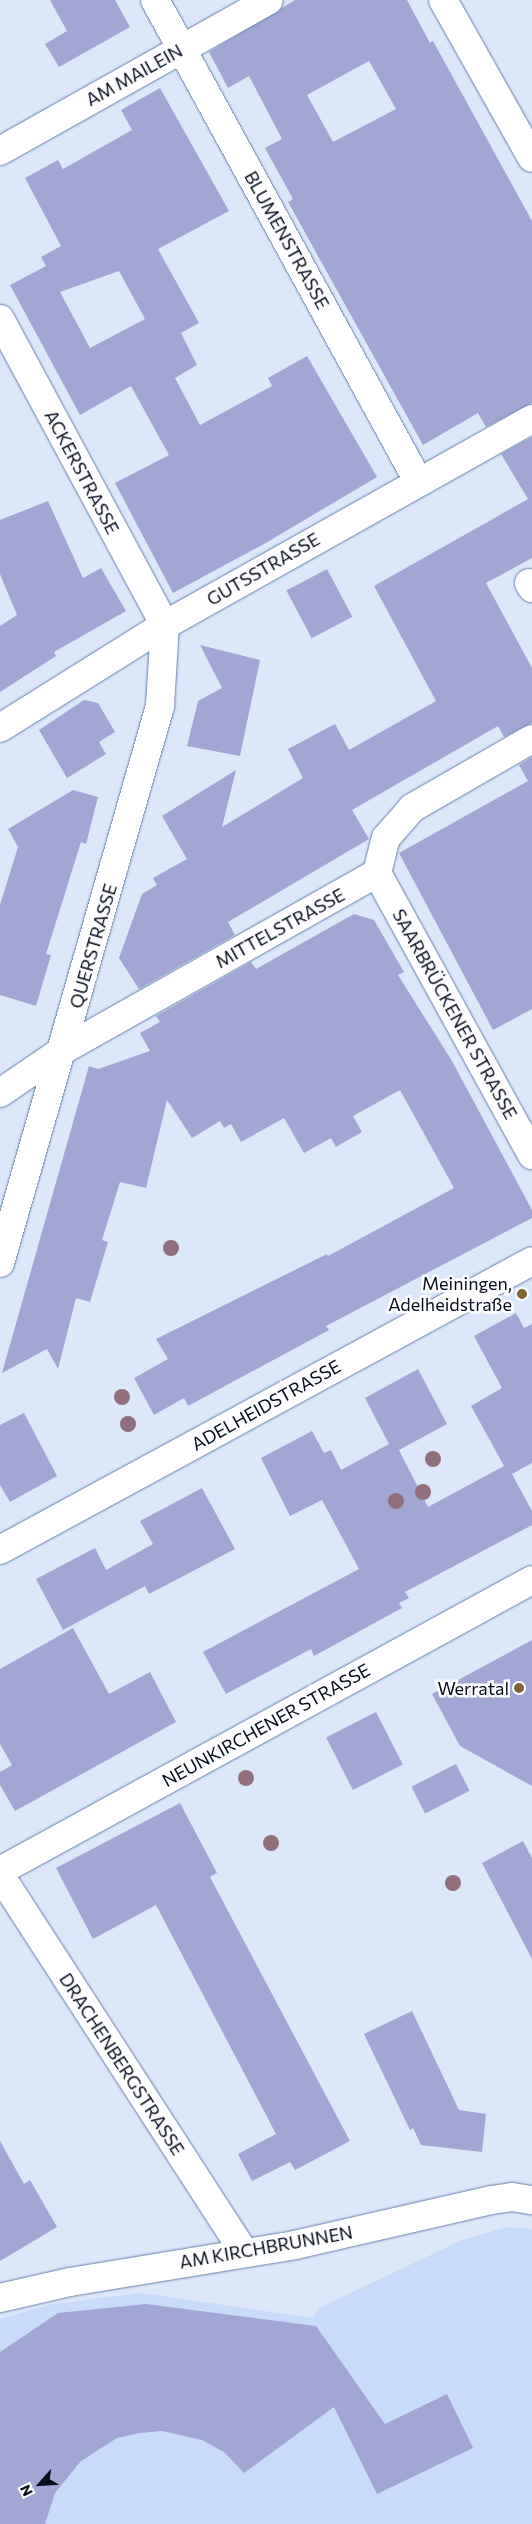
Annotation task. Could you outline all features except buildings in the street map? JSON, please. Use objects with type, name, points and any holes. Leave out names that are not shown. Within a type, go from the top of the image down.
[{"type":"street","name":"BLUMENSTRASSE","points":[[156,0],[418,481]]},
{"type":"street","name":"AM MAILEIN","points":[[0,151],[269,0]]},
{"type":"street","points":[[443,0],[532,158]]},
{"type":"street","name":"ACKERSTRASSE","points":[[0,319],[165,625]]},
{"type":"street","name":"GUTSSTRASSE","points":[[0,728],[165,625],[418,481],[532,419]]},
{"type":"street","name":"QUERSTRASSE","points":[[0,1263],[63,1050],[160,706],[165,625]]},
{"type":"street","points":[[378,873],[386,838],[412,808],[532,739]]},
{"type":"street","name":"MITTELSTRASSE","points":[[0,1093],[63,1050],[378,873]]},
{"type":"street","name":"SAARBRÜCKENER STRASSE","points":[[378,873],[532,1156]]},
{"type":"street","name":"ADELHEIDSTRASSE","points":[[0,1550],[532,1261]]},
{"type":"street","name":"NEUNKIRCHENER STRASSE","points":[[0,1873],[532,1580]]},
{"type":"street","name":"DRACHENBERGSTRASSE","points":[[0,1873],[244,2252]]},
{"type":"street","name":"AM KIRCHBRUNNEN","points":[[0,2298],[70,2282],[295,2245],[491,2200],[512,2197],[532,2200]]},
{"type":"shaded area","points":[[507,2227],[532,2229],[532,2524],[0,2524],[0,2319],[52,2304],[141,2293],[313,2318],[319,2308],[462,2240]]},
{"type":"place","name":"Meiningen, Adelheidstraße","points":[[522,1294]]},
{"type":"place","name":"Werratal","points":[[519,1688]]}]
